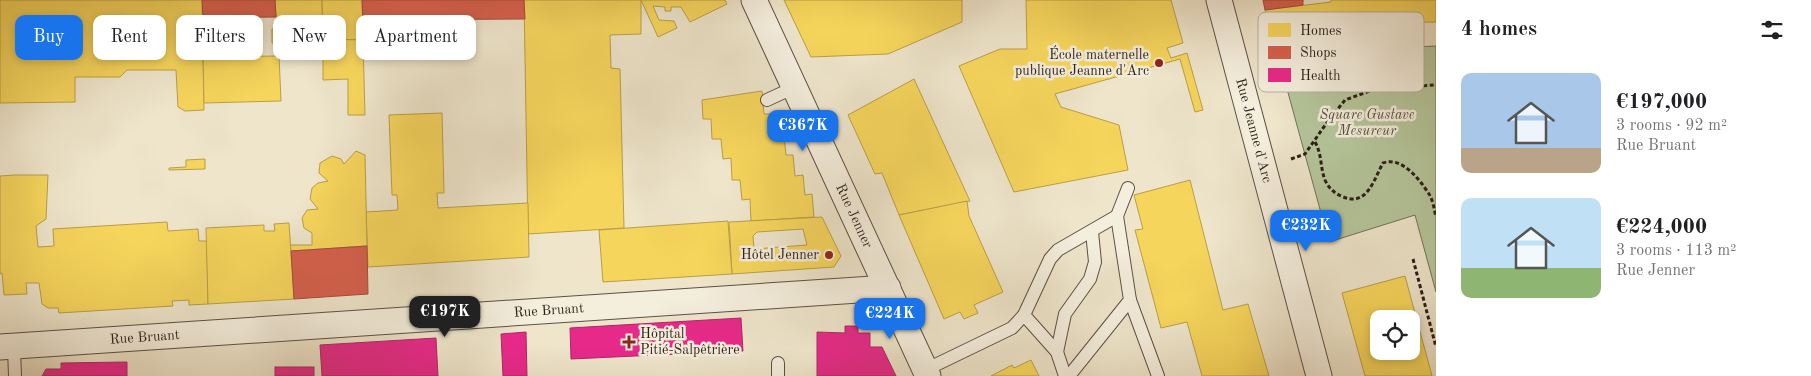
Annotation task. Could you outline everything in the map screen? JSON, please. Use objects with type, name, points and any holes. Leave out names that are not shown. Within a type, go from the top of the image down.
[{"type":"street","name":"Rue Jenner","points":[[754,0],[927,373]]},
{"type":"street","name":"Rue Jeanne d'Arc","points":[[1219,0],[1319,376]]},
{"type":"street","name":"Rue Bruant","points":[[7,348],[888,288]]},
{"type":"lane","points":[[767,100],[794,87]]},
{"type":"lane","points":[[1128,188],[1117,216],[1130,300],[1158,376]]},
{"type":"lane","points":[[927,373],[1012,328],[1024,315],[1050,259],[1058,250],[1117,216]]},
{"type":"lane","points":[[1057,352],[1065,314],[1090,279],[1095,262],[1092,232]]},
{"type":"lane","points":[[1024,315],[1057,352],[1067,376],[1130,300]]},
{"type":"lane","points":[[7,348],[15,376]]},
{"type":"path","points":[[1291,159],[1305,154],[1345,100],[1367,92]]},
{"type":"path","points":[[1315,142],[1320,150],[1326,182],[1338,195],[1354,200],[1362,197],[1368,192],[1383,163],[1388,161],[1407,167],[1430,195],[1436,215]]},
{"type":"path","points":[[1412,259],[1436,347]]},
{"type":"green space","name":"Square Gustave Mesureur","points":[[1436,46],[1436,292],[1415,215],[1329,242],[1288,92],[1424,92],[1424,47]]},
{"type":"building: Homes","points":[[0,0],[202,0],[202,15],[176,15],[176,60],[203,60],[204,110],[185,111],[178,107],[176,70],[127,70],[120,77],[75,77],[75,102],[0,103]]},
{"type":"building: Homes","points":[[275,0],[322,0],[322,15],[276,15]]},
{"type":"building: Homes","points":[[322,0],[362,0],[362,15],[356,15],[356,40],[346,40],[346,15],[322,15]]},
{"type":"building: Homes","points":[[524,0],[641,0],[641,34],[610,35],[611,68],[620,69],[624,228],[528,234]]},
{"type":"building: Homes","points":[[641,0],[725,0],[727,4],[690,22],[681,7],[671,7],[671,11],[665,11],[665,7],[653,6],[659,20],[674,21],[677,28],[658,37]]},
{"type":"building: Homes","points":[[784,0],[962,0],[962,22],[888,54],[811,57]]},
{"type":"building: Homes","points":[[1026,0],[1171,0],[1183,43],[1167,48],[1171,58],[1187,53],[1203,110],[1195,112],[1180,59],[1055,94],[1061,107],[1119,125],[1128,170],[1014,192],[959,66],[1000,49],[1027,49]]},
{"type":"building: Homes","points":[[1331,0],[1436,0],[1436,22],[1424,22],[1424,12],[1266,12],[1265,10],[1331,2]]},
{"type":"building: Homes","points":[[346,40],[356,40],[356,60],[364,60],[365,115],[348,115],[348,79],[323,80],[323,60],[346,60]]},
{"type":"building: Homes","points":[[263,56],[273,56],[273,60],[279,60],[281,101],[204,103],[203,60],[263,60]]},
{"type":"building: Homes","points":[[914,79],[970,201],[899,215],[882,173],[875,174],[848,115]]},
{"type":"building: Homes","points":[[762,91],[764,114],[775,114],[775,135],[784,135],[786,155],[793,155],[795,176],[803,175],[805,195],[812,194],[814,217],[751,221],[750,199],[742,200],[740,180],[732,180],[731,158],[723,159],[721,139],[712,139],[711,119],[703,119],[702,100]]},
{"type":"building: Homes","points":[[442,113],[444,193],[437,193],[438,208],[528,203],[529,257],[368,267],[366,212],[398,210],[397,195],[392,195],[389,115]]},
{"type":"building: Homes","points":[[356,151],[365,155],[367,246],[291,251],[290,245],[312,245],[312,233],[304,228],[302,218],[307,210],[318,209],[310,199],[312,188],[318,183],[328,181],[319,173],[320,163],[332,156],[341,159],[344,164]]},
{"type":"building: Homes","points":[[205,159],[205,169],[169,170],[169,168],[186,167],[186,160]]},
{"type":"building: Homes","points":[[48,175],[46,219],[36,226],[38,247],[54,246],[53,229],[167,222],[168,231],[198,229],[199,241],[207,241],[208,304],[189,305],[189,300],[172,301],[173,306],[59,313],[58,308],[48,308],[42,304],[39,283],[26,283],[27,294],[4,295],[2,273],[0,274],[0,176]]},
{"type":"building: Homes","points":[[1190,180],[1223,310],[1248,304],[1269,376],[1202,376],[1187,322],[1161,328],[1135,230],[1143,229],[1134,195]]},
{"type":"building: Homes","points":[[967,201],[969,216],[1003,292],[974,305],[978,313],[964,319],[960,312],[944,319],[899,215]]},
{"type":"building: Homes","points":[[822,217],[841,256],[834,267],[732,274],[729,222]],"holes":[[[803,229],[807,245],[754,249],[753,236],[757,232]]]},
{"type":"building: Homes","points":[[728,221],[732,274],[603,282],[599,230]]},
{"type":"building: Homes","points":[[289,223],[294,299],[208,304],[206,228],[264,225],[264,231],[275,231],[274,224]]},
{"type":"building: Homes","points":[[1405,276],[1414,310],[1370,310],[1370,360],[1420,360],[1420,332],[1432,376],[1365,376],[1342,293]]},
{"type":"building: Homes","points":[[1031,360],[1039,376],[991,376],[1012,365],[1014,368]]},
{"type":"building: Shops","points":[[202,0],[275,0],[276,15],[273,15],[273,17],[263,17],[263,15],[203,15]]},
{"type":"building: Shops","points":[[362,0],[524,0],[525,19],[476,19],[476,15],[363,15]]},
{"type":"building: Shops","points":[[1263,0],[1303,0],[1303,5],[1265,10]]},
{"type":"building: Shops","points":[[367,246],[368,294],[294,299],[291,251]]},
{"type":"building: Health","points":[[741,318],[743,351],[571,359],[570,328]]},
{"type":"building: Health","points":[[845,326],[858,326],[858,333],[870,333],[870,347],[882,347],[896,376],[817,376],[817,332],[845,333]]},
{"type":"building: Health","points":[[526,332],[527,376],[503,376],[501,334]]},
{"type":"building: Health","points":[[436,338],[438,376],[322,376],[320,345]]},
{"type":"building: Health","points":[[127,362],[127,376],[42,376],[46,369],[61,369],[61,363]]},
{"type":"building: Health","points":[[275,367],[314,367],[314,376],[275,376]]},
{"type":"place","name":"École maternelle publique Jeanne d'Arc","points":[[1159,63]]},
{"type":"place","name":"Hôtel Jenner","points":[[829,255]]},
{"type":"place","name":"Hôpital Pitié-Salpêtrière","points":[[629,342]]}]
